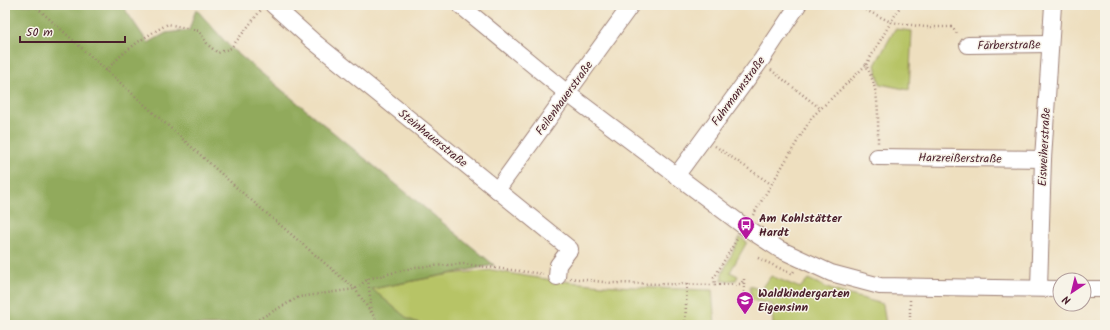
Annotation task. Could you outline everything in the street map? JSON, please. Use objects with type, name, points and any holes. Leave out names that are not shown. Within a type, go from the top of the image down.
[{"type":"street","name":"Steinhauerstraße","points":[[273,5],[313,41],[570,249],[558,265],[557,276]]},
{"type":"street","points":[[460,5],[567,93],[745,227],[779,249],[832,273],[880,286],[1052,289]]},
{"type":"street","name":"Feilenhauerstraße","points":[[497,190],[631,5]]},
{"type":"street","name":"Fuhrmannstraße","points":[[676,176],[760,62],[798,5]]},
{"type":"street","name":"Eisweiherstraße","points":[[1039,288],[1043,159],[1053,5]]},
{"type":"street","name":"Färberstraße","points":[[968,45],[1050,44]]},
{"type":"street","name":"Harzreißerstraße","points":[[877,157],[1043,159]]},
{"type":"street","points":[[1092,289],[1105,289]]},
{"type":"path","points":[[34,5],[237,188],[355,289],[380,325]]},
{"type":"path","points":[[106,71],[121,54],[168,24],[199,31],[208,45],[218,53],[231,48],[265,5]]},
{"type":"path","points":[[855,5],[891,22],[925,27],[952,27],[968,45]]},
{"type":"path","points":[[715,285],[714,278],[812,117],[866,66],[901,5]]},
{"type":"path","points":[[760,62],[821,109]]},
{"type":"path","points":[[866,66],[874,81],[878,103],[877,157]]},
{"type":"path","points":[[704,138],[754,175],[771,184]]},
{"type":"path","points":[[248,325],[299,297],[355,289],[368,279],[416,267],[464,264],[612,283],[715,285],[740,284],[744,279],[744,305]]},
{"type":"path","points":[[368,279],[372,313]]},
{"type":"path","points":[[685,325],[687,284]]},
{"type":"path","points":[[910,286],[910,325]]},
{"type":"green space","points":[[5,5],[122,5],[148,43],[166,33],[189,30],[196,9],[231,48],[494,265],[372,289],[408,319],[424,325],[5,325]]},
{"type":"green space","points":[[895,29],[912,31],[909,90],[880,84],[875,65]]},
{"type":"green space","points":[[740,237],[747,242],[730,272],[738,276],[736,280],[722,281],[722,274]]},
{"type":"green space","points":[[493,270],[547,279],[602,285],[712,290],[715,325],[424,325],[408,319],[372,289],[450,274]]},
{"type":"green space","points":[[771,276],[800,288],[808,279],[832,290],[883,304],[886,325],[773,325],[772,304],[751,300],[750,286],[761,290]]},
{"type":"place","name":"Am Kohlstätter Hardt","points":[[746,240]]},
{"type":"place","name":"Waldkindergarten Eigensinn","points":[[745,315]]}]
